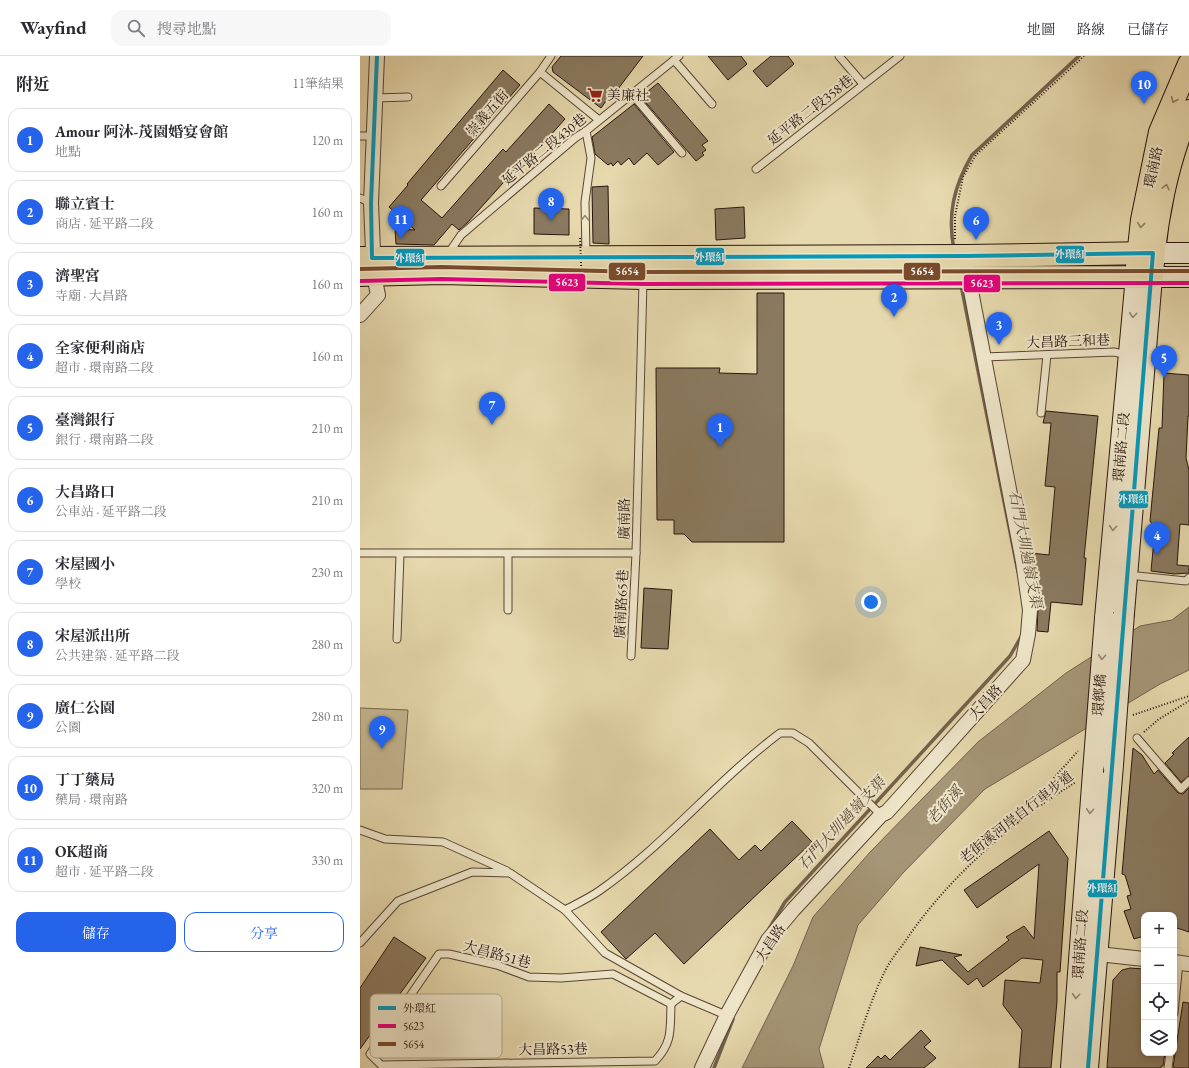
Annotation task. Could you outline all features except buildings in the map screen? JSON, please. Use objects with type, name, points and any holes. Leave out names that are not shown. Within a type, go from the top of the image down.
[{"type":"main road","name":"環南路","points":[[1146,253],[1142,220],[1160,132],[1189,64]]},
{"type":"main road","name":"環南路","points":[[1144,277],[1146,253],[1177,139],[1189,111]]},
{"type":"main road","points":[[444,265],[583,247],[641,257],[961,256],[1189,253]]},
{"type":"main road","points":[[366,267],[444,265],[643,278],[968,279],[1189,277]]},
{"type":"main road","name":"環南路二段","points":[[1124,613],[1118,572],[1129,355],[1144,277]]},
{"type":"main road","name":"環南路二段","points":[[1105,618],[1118,572],[1144,277]]},
{"type":"main road","name":"環鄉橋","points":[[1113,766],[1124,613]]},
{"type":"main road","name":"環鄉橋","points":[[1093,772],[1105,618]]},
{"type":"main road","name":"環南路二段","points":[[1071,1068],[1089,953],[1113,766]]},
{"type":"main road","name":"環南路二段","points":[[1088,1068],[1093,772]]},
{"type":"street","points":[[360,315],[378,295],[366,267],[367,136],[375,98],[377,56]]},
{"type":"street","name":"大昌路","points":[[728,1016],[774,946],[794,919],[885,819],[884,814],[1023,660],[1028,634],[1030,610],[1023,562],[968,279],[961,256]]},
{"type":"street","points":[[1089,953],[1141,959]]},
{"type":"street","points":[[702,1068],[728,1016]]},
{"type":"lane","name":"崇義五街","points":[[441,186],[540,72],[551,56]]},
{"type":"lane","points":[[839,56],[863,84]]},
{"type":"lane","name":"延平路二段358巷","points":[[756,169],[900,56]]},
{"type":"lane","points":[[676,58],[712,104]]},
{"type":"lane","name":"延平路二段430巷","points":[[444,265],[460,235],[575,138],[586,131],[676,58]]},
{"type":"lane","points":[[540,72],[599,120]]},
{"type":"lane","points":[[632,94],[682,154]]},
{"type":"lane","points":[[375,98],[408,97]]},
{"type":"lane","points":[[583,247],[585,202],[591,158],[586,131]]},
{"type":"lane","name":"廣南路","points":[[360,553],[636,553],[643,278],[641,257]]},
{"type":"lane","name":"大昌路三和巷","points":[[983,357],[1114,352],[1129,355]]},
{"type":"lane","points":[[1041,413],[1047,354]]},
{"type":"lane","name":"廣南路65巷","points":[[631,656],[636,553]]},
{"type":"lane","points":[[397,639],[400,554]]},
{"type":"lane","points":[[508,554],[508,610]]},
{"type":"lane","points":[[1118,572],[1186,581],[1189,578]]},
{"type":"lane","points":[[565,910],[599,891],[653,848],[750,755],[780,733],[794,733],[809,743],[884,814]]},
{"type":"lane","points":[[1137,738],[1181,789],[1189,781]]},
{"type":"lane","points":[[360,830],[386,839],[443,842],[510,873],[565,910],[605,953],[681,996],[728,1016]]},
{"type":"lane","points":[[360,943],[398,901],[472,872],[510,873]]},
{"type":"lane","name":"大昌路51巷","points":[[411,994],[439,954],[449,954],[497,965],[529,977],[561,978],[613,974],[671,1004]]},
{"type":"lane","points":[[1177,992],[1181,963]]},
{"type":"lane","points":[[671,1004],[681,996]]},
{"type":"lane","name":"大昌路53巷","points":[[374,1058],[381,1065],[654,1061],[665,1051],[670,1037],[671,1004]]},
{"type":"lane","points":[[1168,1068],[1170,1056]]},
{"type":"path","points":[[961,256],[954,232],[955,216],[963,176],[976,155],[1084,56]]},
{"type":"path","points":[[582,286],[583,247]]},
{"type":"path","points":[[1133,716],[1189,696]]},
{"type":"path","points":[[1137,738],[1159,719],[1189,701]]},
{"type":"path","points":[[1012,829],[1030,805],[1079,750]]},
{"type":"path","name":"老街溪河岸自行車步道","points":[[849,1068],[885,970],[916,925],[962,871],[1012,829],[1062,791],[1093,772]]},
{"type":"shaded area","points":[[360,708],[408,710],[402,789],[360,789]]},
{"type":"water","name":"老街溪","points":[[1189,607],[1189,670],[1160,684],[985,789],[903,873],[858,925],[819,1049],[824,1068],[742,1068],[793,966],[813,917],[871,851],[978,742],[1066,673],[1140,626],[1172,620]]},
{"type":"waterway","name":"石門大圳過嶺支渠","points":[[954,250],[951,224],[954,201],[961,178],[972,155],[1079,56]]},
{"type":"waterway","name":"石門大圳過嶺支渠","points":[[961,285],[1018,572]]},
{"type":"waterway","name":"石門大圳過嶺支渠","points":[[769,929],[785,902],[1010,656],[1022,635]]},
{"type":"waterway","name":"石門大圳過嶺支渠","points":[[714,1068],[733,1019]]},
{"type":"transit line","name":"外環紅","points":[[377,56],[371,203],[372,258],[965,256],[1153,253],[1088,1068]]},
{"type":"transit line","name":"5654","points":[[360,269],[442,267],[643,272],[1189,271]]},
{"type":"transit line","name":"5623","points":[[360,281],[442,279],[643,284],[1189,283]]},
{"type":"place","name":"美廉社","points":[[595,95]]},
{"type":"place","name":"丁丁藥局","points":[[1144,104]]},
{"type":"place","name":"宋屋派出所","points":[[551,221]]},
{"type":"place","name":"OK超商","points":[[401,239]]},
{"type":"place","name":"大昌路口","points":[[976,240]]},
{"type":"place","name":"聯立賓士","points":[[894,317]]},
{"type":"place","name":"濟聖宮","points":[[999,345]]},
{"type":"place","name":"臺灣銀行","points":[[1164,378]]},
{"type":"place","name":"宋屋國小","points":[[492,425]]},
{"type":"place","name":"Amour 阿沐-茂園婚宴會館","points":[[720,447]]},
{"type":"place","name":"全家便利商店","points":[[1157,555]]},
{"type":"place","name":"廣仁公園","points":[[382,749]]}]
